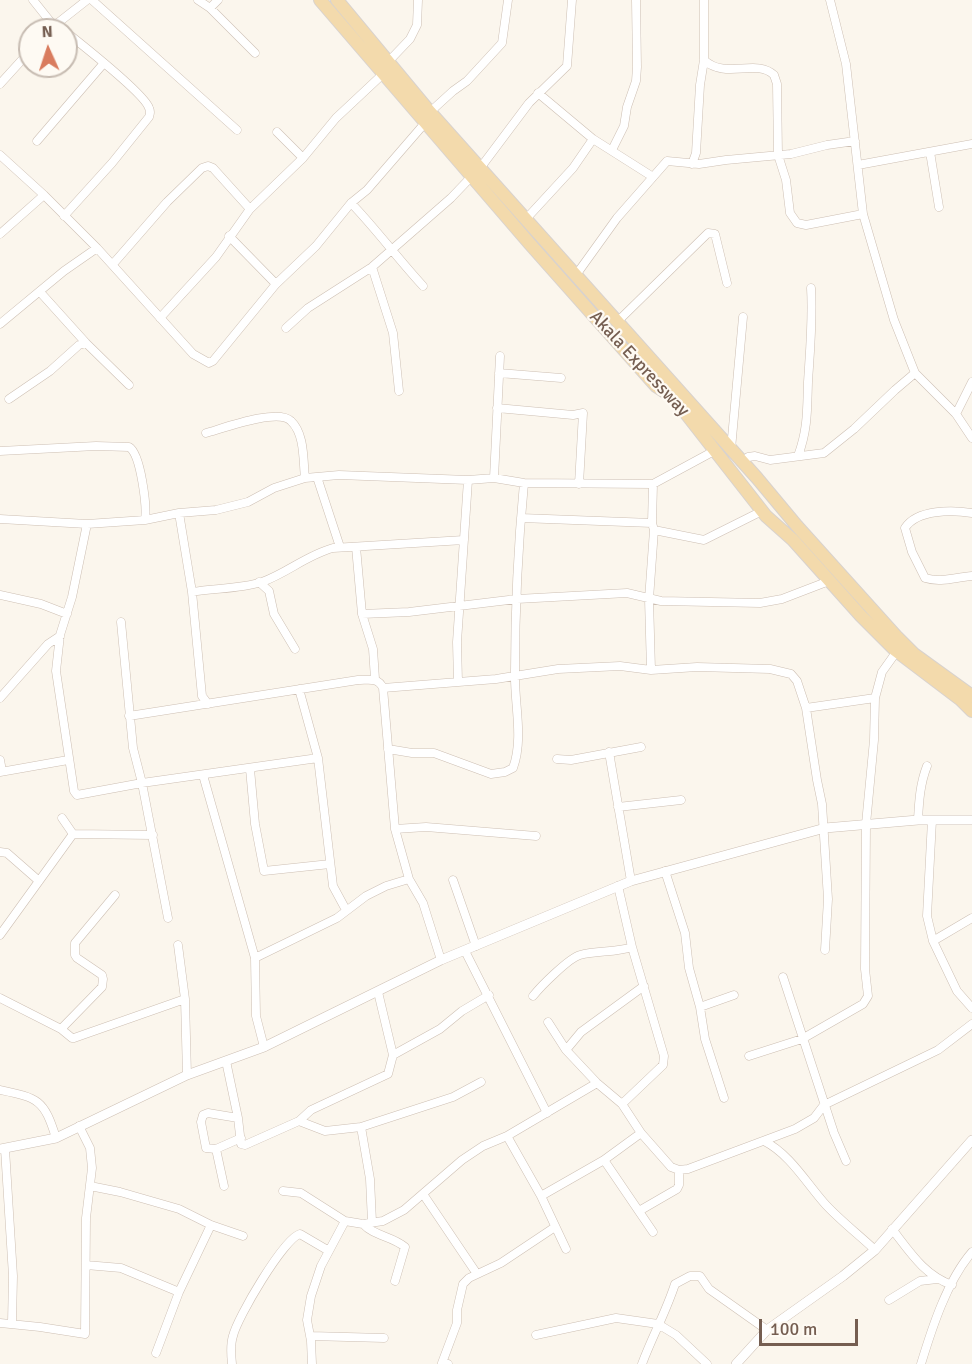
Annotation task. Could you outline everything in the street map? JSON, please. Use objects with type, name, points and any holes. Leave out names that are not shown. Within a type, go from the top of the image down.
[{"type":"main road","name":"Akala Expressway","points":[[320,0],[385,68],[454,146],[656,386],[673,397],[764,513],[793,540],[897,651],[972,711]]},
{"type":"main road","name":"Akala Expressway","points":[[337,0],[385,68]]},
{"type":"main road","name":"Akala Expressway","points":[[476,172],[526,219],[902,642],[914,654],[972,696]]},
{"type":"main road","points":[[744,488],[757,478]]},
{"type":"main road","points":[[764,513],[773,497]]},
{"type":"street","points":[[33,0],[47,18]]},
{"type":"street","points":[[64,18],[89,0],[237,130]]},
{"type":"street","points":[[198,0],[210,8],[255,53]]},
{"type":"street","points":[[210,8],[218,0]]},
{"type":"street","points":[[160,318],[216,257],[250,209],[303,158],[336,118],[410,39],[417,23],[418,0]]},
{"type":"street","points":[[0,155],[113,264],[193,354],[209,363],[276,284],[316,246],[351,203],[367,190],[428,118],[502,43],[508,0]]},
{"type":"street","points":[[286,328],[308,308],[372,267],[390,250],[404,241],[476,172],[538,93],[567,66],[572,0]]},
{"type":"street","points":[[612,150],[624,126],[627,107],[636,81],[636,0]]},
{"type":"street","points":[[692,164],[696,153],[700,85],[704,60],[704,0]]},
{"type":"street","points":[[830,0],[842,43],[863,214],[898,330],[915,373],[956,414],[972,438]]},
{"type":"street","points":[[64,216],[112,164],[149,117],[150,111],[147,104],[78,42]]},
{"type":"street","points":[[704,60],[722,70],[763,68],[774,75],[777,84],[778,155],[786,180],[790,213],[797,223],[806,225],[863,214]]},
{"type":"street","points":[[37,141],[104,63]]},
{"type":"street","points":[[0,84],[18,64]]},
{"type":"street","points":[[538,93],[593,139],[653,177]]},
{"type":"street","points":[[277,132],[303,158]]},
{"type":"street","points":[[526,219],[573,168],[593,139]]},
{"type":"street","points":[[576,275],[617,218],[667,161],[692,164],[799,153],[827,145],[855,141]]},
{"type":"street","points":[[858,165],[972,144]]},
{"type":"street","points":[[930,152],[939,207]]},
{"type":"street","points":[[113,264],[167,202],[202,168],[208,166],[213,168],[250,209]]},
{"type":"street","points":[[0,234],[44,195]]},
{"type":"street","points":[[351,203],[423,286]]},
{"type":"street","points":[[617,322],[708,233],[715,234],[727,283]]},
{"type":"street","points":[[229,236],[276,284]]},
{"type":"street","points":[[0,324],[64,271],[97,248]]},
{"type":"street","points":[[372,267],[393,333],[399,392]]},
{"type":"street","points":[[798,456],[807,424],[812,347],[812,288]]},
{"type":"street","points":[[40,292],[82,342],[129,386]]},
{"type":"street","points":[[731,449],[742,316]]},
{"type":"street","points":[[9,399],[50,371],[82,342]]},
{"type":"street","points":[[494,478],[500,356]]},
{"type":"street","points":[[499,372],[561,378]]},
{"type":"street","points":[[743,462],[748,457],[755,456],[770,460],[824,453],[915,373]]},
{"type":"street","points":[[956,414],[972,382]]},
{"type":"street","points":[[497,408],[573,415],[583,413],[579,484]]},
{"type":"street","points":[[206,433],[268,416],[286,417],[293,422],[299,437],[305,478]]},
{"type":"street","points":[[0,451],[96,446],[129,447],[135,452],[147,510],[145,520]]},
{"type":"street","points":[[0,519],[87,524],[145,520],[179,513],[216,510],[248,502],[274,488],[305,478],[317,477],[365,475],[468,480],[494,478],[524,483],[653,484],[714,452]]},
{"type":"street","points":[[317,477],[340,547]]},
{"type":"street","points":[[458,682],[457,642],[468,480]]},
{"type":"street","points":[[388,749],[412,753],[434,753],[491,774],[513,768],[518,717],[514,675],[524,483]]},
{"type":"street","points":[[651,670],[653,484]]},
{"type":"street","points":[[972,513],[951,509],[936,512],[908,523],[904,528],[912,552],[925,578],[932,580],[972,576]]},
{"type":"street","points":[[179,513],[192,592],[202,696],[208,704]]},
{"type":"street","points":[[521,518],[653,526],[704,540],[764,513]]},
{"type":"street","points":[[87,524],[79,567],[60,636],[56,671],[68,760],[74,791],[77,795],[142,783],[318,758]]},
{"type":"street","points":[[192,592],[259,582],[317,552],[340,547],[464,540]]},
{"type":"street","points":[[356,547],[362,614],[373,649],[375,679]]},
{"type":"street","points":[[362,614],[409,612],[517,599],[627,593],[661,601],[760,603],[782,599],[829,581]]},
{"type":"street","points":[[259,582],[269,591],[274,614],[296,649]]},
{"type":"street","points":[[0,595],[40,604],[67,614]]},
{"type":"street","points":[[121,622],[135,761],[142,783],[168,918]]},
{"type":"street","points":[[0,698],[48,644],[60,636]]},
{"type":"street","points":[[749,1056],[802,1039],[863,1004],[868,996],[865,969],[866,824],[876,698],[882,672],[897,651]]},
{"type":"street","points":[[383,688],[458,682],[558,669],[620,666],[651,670],[698,667],[770,669],[791,674],[797,681],[806,708],[825,828],[828,899],[825,950]]},
{"type":"street","points":[[129,716],[332,683],[375,679],[381,683],[395,830],[409,879],[423,903],[441,960]]},
{"type":"street","points":[[299,689],[318,758],[333,886],[346,910]]},
{"type":"street","points":[[195,707],[202,696]]},
{"type":"street","points":[[806,708],[876,698]]},
{"type":"street","points":[[557,759],[571,760],[641,747]]},
{"type":"street","points":[[609,752],[630,880]]},
{"type":"street","points":[[0,760],[1,772],[68,760]]},
{"type":"street","points":[[918,820],[919,795],[927,766]]},
{"type":"street","points":[[250,769],[255,824],[264,871],[330,864]]},
{"type":"street","points":[[203,775],[255,958],[256,1016],[264,1047]]},
{"type":"street","points":[[618,807],[681,800]]},
{"type":"street","points":[[62,818],[73,834]]},
{"type":"street","points":[[12,1323],[13,1276],[2,1149],[56,1138],[187,1075],[264,1047],[441,960],[630,880],[825,828],[918,820],[972,820]]},
{"type":"street","points":[[932,820],[927,916],[933,940],[957,992],[972,1008]]},
{"type":"street","points":[[395,830],[426,827],[536,836]]},
{"type":"street","points":[[73,834],[153,836]]},
{"type":"street","points":[[0,935],[73,834]]},
{"type":"street","points":[[0,844],[4,852],[39,881]]},
{"type":"street","points":[[665,871],[685,933],[689,968],[700,1007],[705,1039],[724,1098]]},
{"type":"street","points":[[255,958],[337,918],[386,886],[409,879]]},
{"type":"street","points":[[453,880],[476,946]]},
{"type":"street","points":[[618,886],[632,947],[664,1056],[663,1065],[622,1104]]},
{"type":"street","points":[[62,1029],[102,987],[102,975],[75,955],[75,943],[115,895]]},
{"type":"street","points":[[933,940],[972,918]]},
{"type":"street","points":[[178,945],[185,999],[187,1075]]},
{"type":"street","points":[[533,996],[542,985],[578,955],[621,951],[632,947]]},
{"type":"street","points":[[465,951],[547,1113]]},
{"type":"street","points":[[783,977],[824,1105],[846,1161]]},
{"type":"street","points":[[567,1050],[581,1032],[644,986]]},
{"type":"street","points":[[226,1061],[242,1144],[245,1145],[299,1120],[311,1110],[388,1074],[393,1054],[378,992]]},
{"type":"street","points":[[393,1054],[440,1029],[462,1011],[489,995]]},
{"type":"street","points":[[700,1007],[734,995]]},
{"type":"street","points":[[0,998],[62,1029],[72,1038],[185,999]]},
{"type":"street","points":[[548,1022],[567,1050],[597,1083],[622,1104],[641,1133],[671,1167],[679,1170],[688,1169],[795,1129],[814,1118],[824,1105],[938,1050],[972,1024]]},
{"type":"street","points":[[299,1120],[325,1131],[361,1127],[453,1097],[481,1082]]},
{"type":"street","points":[[283,1191],[301,1193],[345,1221],[363,1224],[376,1222],[404,1210],[483,1146],[507,1136],[597,1083]]},
{"type":"street","points":[[0,1090],[26,1096],[43,1106],[51,1120],[56,1138]]},
{"type":"street","points":[[238,1118],[208,1113],[203,1115],[201,1122],[204,1143],[206,1148],[216,1149],[241,1138]]},
{"type":"street","points":[[0,1323],[85,1334],[86,1218],[92,1168],[90,1148],[79,1126]]},
{"type":"street","points":[[361,1127],[376,1222],[382,1235]]},
{"type":"street","points":[[541,1196],[604,1160],[641,1133]]},
{"type":"street","points":[[507,1136],[541,1196],[566,1249]]},
{"type":"street","points":[[736,1364],[767,1330],[843,1276],[875,1250],[972,1140]]},
{"type":"street","points":[[764,1141],[797,1169],[827,1206],[875,1250]]},
{"type":"street","points":[[216,1149],[224,1186]]},
{"type":"street","points":[[604,1160],[653,1232]]},
{"type":"street","points":[[639,1211],[677,1189],[679,1170]]},
{"type":"street","points":[[90,1186],[179,1209],[211,1225],[243,1236]]},
{"type":"street","points":[[423,1194],[477,1274]]},
{"type":"street","points":[[312,1364],[307,1320],[311,1296],[321,1266],[345,1221]]},
{"type":"street","points":[[363,1224],[368,1230],[390,1237],[405,1247],[395,1281]]},
{"type":"street","points":[[156,1353],[178,1292],[211,1225]]},
{"type":"street","points":[[448,1364],[442,1363],[457,1323],[457,1310],[463,1284],[469,1278],[501,1263],[555,1227]]},
{"type":"street","points":[[892,1229],[926,1270],[937,1279],[952,1285]]},
{"type":"street","points":[[232,1364],[233,1336],[239,1319],[285,1247],[300,1234],[329,1251]]},
{"type":"street","points":[[921,1364],[934,1325],[952,1285],[972,1252]]},
{"type":"street","points":[[86,1265],[121,1268],[178,1292]]},
{"type":"street","points":[[642,1364],[658,1324],[669,1304],[675,1284],[690,1276],[700,1276],[709,1288],[767,1330]]},
{"type":"street","points":[[889,1300],[920,1281],[937,1279]]},
{"type":"street","points":[[536,1335],[616,1318],[658,1324],[676,1335],[707,1364]]},
{"type":"street","points":[[310,1336],[384,1338]]}]
